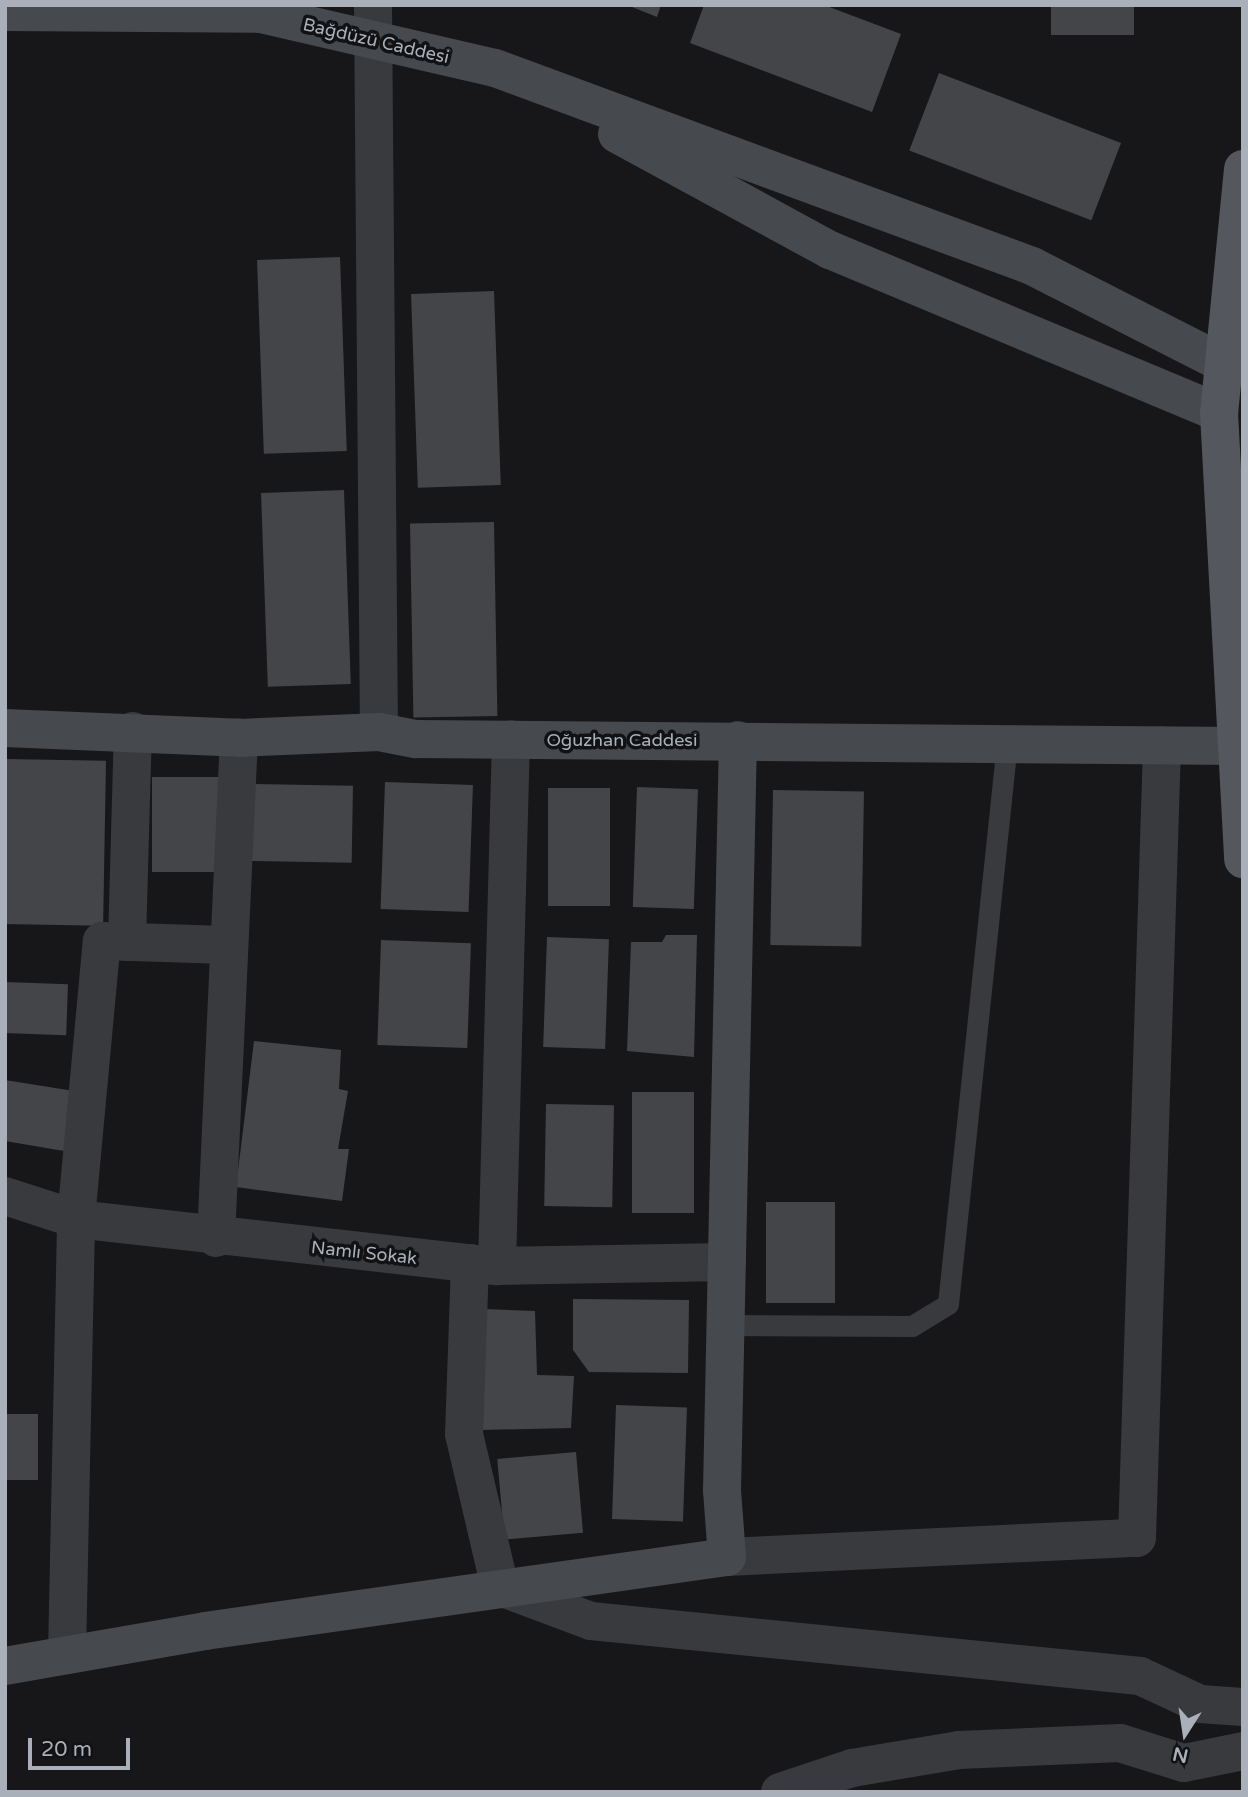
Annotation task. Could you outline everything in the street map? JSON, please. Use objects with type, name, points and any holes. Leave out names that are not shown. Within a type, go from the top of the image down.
[{"type":"main road","points":[[1243,170],[1232,361],[1219,413],[1233,481],[1243,859]]},
{"type":"street","name":"Bağdüzü Caddesi","points":[[5,12],[48,9],[261,14],[372,23],[495,68]]},
{"type":"street","points":[[372,23],[379,732]]},
{"type":"street","points":[[495,68],[1032,266],[1232,361]]},
{"type":"street","points":[[495,68],[830,250],[1219,413]]},
{"type":"street","name":"Oğuzhan Caddesi","points":[[5,728],[133,731],[239,738],[379,732],[512,739],[1240,746]]},
{"type":"street","points":[[127,942],[133,731]]},
{"type":"street","points":[[216,1238],[226,945],[239,738]]},
{"type":"street","points":[[500,1587],[464,1434],[483,1265],[512,739]]},
{"type":"street","points":[[727,1557],[725,1325],[738,740]]},
{"type":"street","points":[[5,1666],[500,1587],[727,1557],[1137,1538],[1162,745]]},
{"type":"street","points":[[67,1655],[76,1219],[102,941],[226,945]]},
{"type":"street","name":"Namlı Sokak","points":[[5,1196],[76,1219],[216,1238],[483,1265],[727,1262]]},
{"type":"street","points":[[500,1587],[591,1621],[1140,1676],[1200,1704],[1243,1707]]},
{"type":"street","points":[[780,1792],[852,1768],[959,1750],[1121,1744],[1184,1763],[1243,1751]]},
{"type":"lane","points":[[725,1325],[912,1326],[948,1304],[1007,743]]},
{"type":"building","points":[[627,5],[661,5],[657,17]]},
{"type":"building","points":[[704,5],[824,5],[901,34],[872,112],[690,43]]},
{"type":"building","points":[[1051,5],[1134,5],[1134,35],[1051,35]]},
{"type":"building","points":[[939,73],[1121,143],[1091,220],[909,150]]},
{"type":"building","points":[[340,257],[347,451],[264,454],[257,260]]},
{"type":"building","points":[[494,291],[501,485],[418,488],[411,294]]},
{"type":"building","points":[[344,490],[351,684],[268,687],[261,493]]},
{"type":"building","points":[[494,522],[497,716],[413,717],[410,523]]},
{"type":"building","points":[[5,759],[106,761],[103,926],[5,924]]},
{"type":"building","points":[[152,777],[219,777],[219,872],[152,872]]},
{"type":"building","points":[[385,782],[473,785],[469,912],[381,909]]},
{"type":"building","points":[[253,784],[353,786],[352,863],[252,861]]},
{"type":"building","points":[[637,787],[698,789],[694,909],[633,907]]},
{"type":"building","points":[[548,788],[610,788],[610,906],[548,906]]},
{"type":"building","points":[[773,790],[864,792],[861,947],[770,945]]},
{"type":"building","points":[[666,935],[697,935],[694,1057],[627,1051],[631,942],[662,942]]},
{"type":"building","points":[[547,937],[609,939],[605,1049],[543,1047]]},
{"type":"building","points":[[381,940],[471,943],[467,1048],[377,1045]]},
{"type":"building","points":[[5,982],[68,984],[66,1035],[5,1033]]},
{"type":"building","points":[[254,1041],[341,1050],[339,1089],[348,1091],[338,1149],[349,1149],[342,1201],[236,1187]]},
{"type":"building","points":[[5,1080],[74,1091],[64,1151],[5,1141]]},
{"type":"building","points":[[632,1092],[694,1092],[694,1213],[632,1213]]},
{"type":"building","points":[[546,1104],[614,1105],[612,1207],[544,1206]]},
{"type":"building","points":[[766,1202],[835,1202],[835,1303],[766,1303]]},
{"type":"building","points":[[573,1299],[689,1300],[688,1373],[589,1372],[573,1350]]},
{"type":"building","points":[[484,1309],[535,1311],[537,1375],[574,1376],[571,1428],[481,1430]]},
{"type":"building","points":[[616,1405],[687,1407],[683,1521],[612,1519]]},
{"type":"building","points":[[5,1414],[38,1414],[38,1480],[5,1480]]},
{"type":"building","points":[[576,1452],[583,1533],[504,1540],[497,1459]]}]
